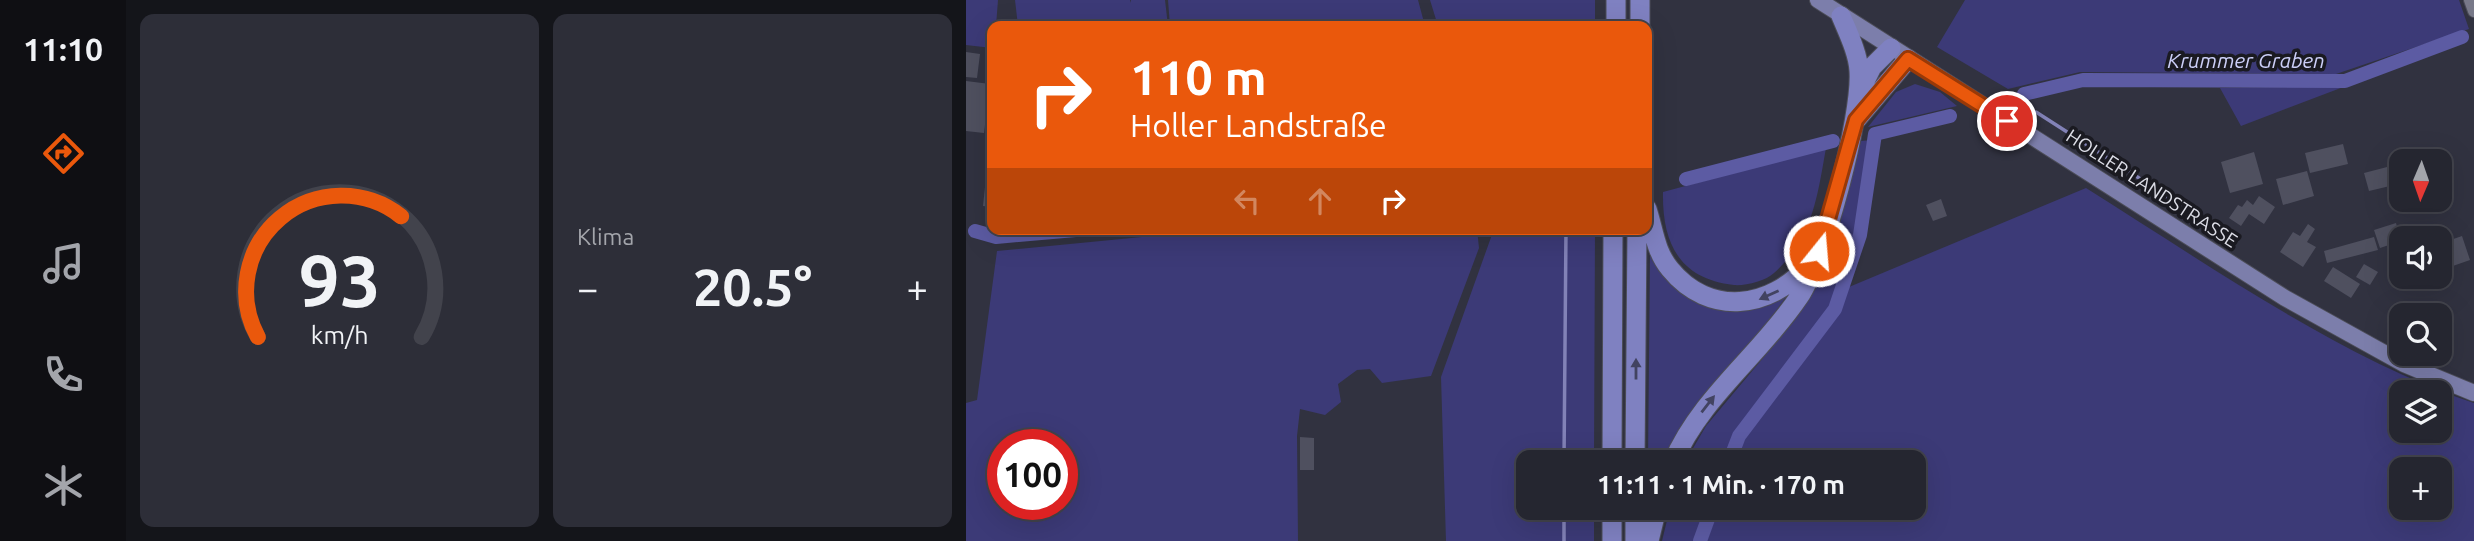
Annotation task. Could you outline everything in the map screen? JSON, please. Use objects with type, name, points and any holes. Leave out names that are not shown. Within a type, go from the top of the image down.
[{"type":"highway","points":[[1616,0],[1616,21]]},
{"type":"highway","points":[[1640,0],[1640,21]]},
{"type":"highway","points":[[1678,450],[1708,404],[1800,296],[1819,251],[1856,120],[1859,93],[1859,69],[1841,16]]},
{"type":"highway","points":[[1859,93],[1872,67],[1891,48]]},
{"type":"highway","points":[[1856,120],[1908,59]]},
{"type":"highway","points":[[1652,229],[1669,268],[1689,287],[1719,302],[1735,303],[1765,298],[1795,280],[1819,251]]},
{"type":"highway","points":[[1612,450],[1613,235]]},
{"type":"highway","points":[[1635,450],[1637,235]]},
{"type":"highway","points":[[1612,520],[1612,541]]},
{"type":"highway","points":[[1635,520],[1635,541]]},
{"type":"highway","points":[[1649,541],[1654,520]]},
{"type":"main road","name":"HOLLER LANDSTRASSE","points":[[1818,0],[2285,298],[2404,364],[2474,393]]},
{"type":"street","points":[[2470,0],[2474,11]]},
{"type":"shaded area","points":[[966,0],[998,0],[996,21],[987,21],[987,47],[966,45]]},
{"type":"shaded area","points":[[1015,0],[1130,0],[1131,3],[1131,0],[1165,0],[1167,21],[1017,21]]},
{"type":"shaded area","points":[[1168,0],[1418,0],[1424,21],[1170,21]]},
{"type":"shaded area","points":[[1430,0],[1595,0],[1595,21],[1436,21]]},
{"type":"shaded area","points":[[1965,0],[2459,0],[2469,29],[2336,74],[2080,72],[2008,89],[1937,47]]},
{"type":"shaded area","points":[[1915,84],[1940,92],[1957,106],[1868,127],[1896,92]]},
{"type":"shaded area","points":[[2346,86],[2241,126],[2220,88]]},
{"type":"shaded area","points":[[1872,140],[1856,234],[1830,308],[1733,435],[1728,450],[1692,450],[1706,426],[1794,321],[1821,276],[1861,141]]},
{"type":"shaded area","points":[[1826,148],[1816,200],[1805,231],[1787,259],[1770,276],[1744,285],[1715,281],[1688,267],[1678,256],[1666,228],[1663,192]]},
{"type":"shaded area","points":[[2086,188],[2275,307],[2324,335],[2415,380],[2389,380],[2389,443],[2452,443],[2452,395],[2474,403],[2474,541],[1707,541],[1715,520],[1926,520],[1926,450],[1740,450],[1759,416],[1838,311],[1849,287]]},
{"type":"shaded area","points":[[1162,235],[1478,235],[1479,248],[1431,376],[1382,383],[1370,369],[1357,370],[1338,384],[1341,402],[1325,415],[1300,409],[1297,436],[1298,541],[966,541],[966,403],[977,400],[997,251]]},
{"type":"shaded area","points":[[1492,235],[1595,235],[1594,450],[1516,450],[1516,520],[1594,520],[1594,541],[1446,541],[1441,377]]},
{"type":"shaded area","points":[[1650,254],[1699,302],[1791,290],[1675,450],[1648,450]]},
{"type":"shaded area","points":[[1667,520],[1704,520],[1696,541],[1662,541]]},
{"type":"building","points":[[966,52],[980,54],[977,78],[966,77]]},
{"type":"building","points":[[966,81],[987,84],[984,133],[966,131]]},
{"type":"building","points":[[2343,144],[2348,164],[2310,173],[2305,153]]},
{"type":"building","points":[[2254,152],[2263,184],[2230,193],[2221,162]]},
{"type":"building","points":[[2387,167],[2389,186],[2369,191],[2364,173]]},
{"type":"building","points":[[987,168],[987,206],[983,206]]},
{"type":"building","points":[[2307,171],[2314,196],[2283,205],[2276,179]]},
{"type":"building","points":[[2259,196],[2275,207],[2264,224],[2249,214],[2241,226],[2229,218],[2238,205],[2242,207],[2247,200],[2253,205]]},
{"type":"building","points":[[1941,199],[1947,216],[1933,221],[1926,205]]},
{"type":"building","points":[[2396,223],[2397,226],[2389,226],[2389,245],[2380,248],[2374,230]]},
{"type":"building","points":[[2308,224],[2315,229],[2307,242],[2316,247],[2303,267],[2280,252],[2293,232],[2300,236]]},
{"type":"building","points":[[2462,236],[2470,260],[2452,266],[2452,240]]},
{"type":"building","points":[[2374,237],[2378,250],[2327,263],[2324,251]]},
{"type":"building","points":[[2364,264],[2378,272],[2370,285],[2356,277]]},
{"type":"building","points":[[2333,267],[2360,284],[2351,298],[2324,281]]},
{"type":"building","points":[[1300,437],[1314,438],[1314,470],[1300,470]]},
{"type":"waterway","name":"Krummer Graben","points":[[2024,94],[2083,80],[2345,81],[2462,37]]},
{"type":"waterway","points":[[2036,112],[2117,164]]},
{"type":"waterway","points":[[1734,450],[1739,436],[1835,309],[1860,235],[1875,134],[1950,116]]},
{"type":"waterway","name":"Krummer Graben","points":[[1686,179],[1833,141]]},
{"type":"waterway","points":[[2130,172],[2220,233]]},
{"type":"waterway","name":"Krummer Graben","points":[[975,231],[987,234]]},
{"type":"waterway","name":"Krummer Graben","points":[[989,235],[1019,235]]},
{"type":"waterway","points":[[1564,450],[1566,235]]},
{"type":"waterway","points":[[1564,520],[1564,541]]},
{"type":"waterway","points":[[1700,541],[1708,520]]},
{"type":"route","points":[[1819,251],[1856,120],[1908,59],[2007,121]]}]
